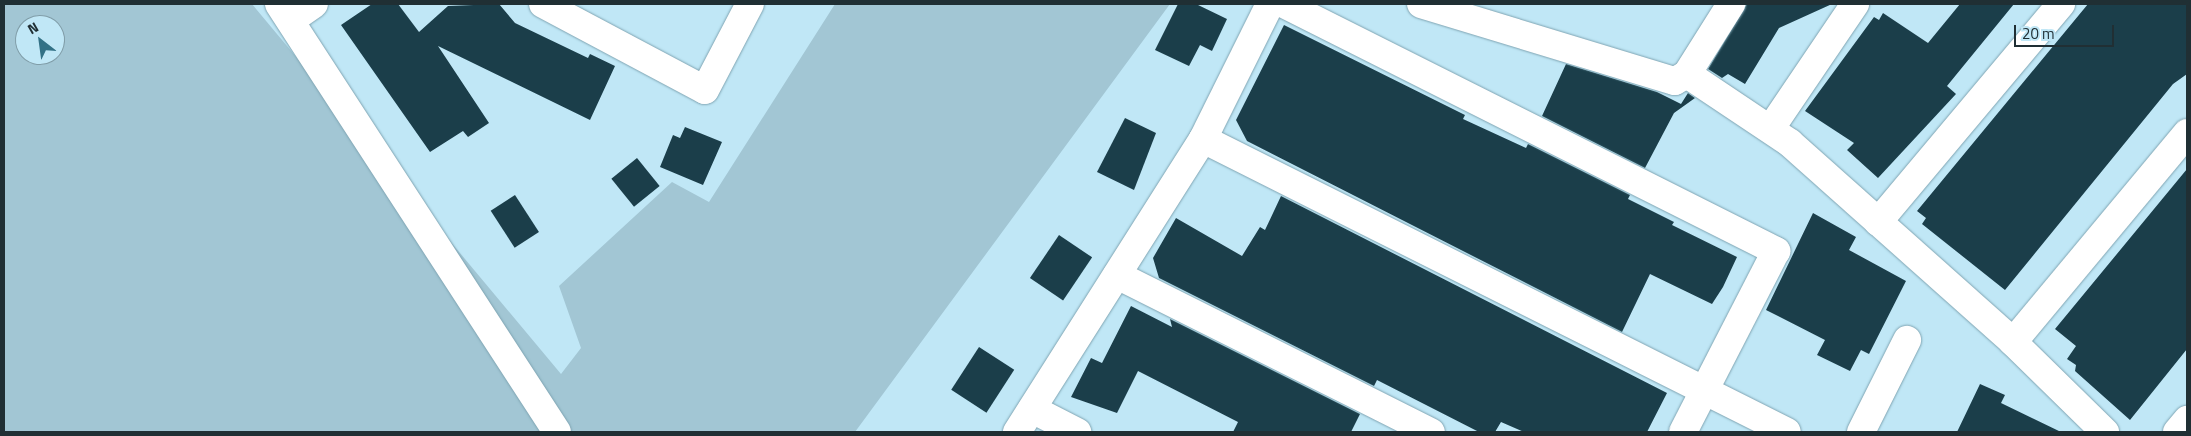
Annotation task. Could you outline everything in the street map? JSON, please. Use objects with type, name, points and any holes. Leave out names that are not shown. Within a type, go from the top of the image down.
[{"type":"street","points":[[314,4],[285,12],[557,432]]},
{"type":"street","points":[[558,7],[705,90],[750,4]]},
{"type":"street","points":[[1017,432],[1203,139],[1270,4]]},
{"type":"street","points":[[1284,4],[1776,251],[1683,432]]},
{"type":"street","points":[[1421,4],[1675,81],[1687,74],[1731,4]]},
{"type":"street","points":[[1771,128],[1855,4]]},
{"type":"street","points":[[1878,222],[2061,4]]},
{"type":"street","points":[[1687,74],[1771,128],[2013,342],[2105,432]]},
{"type":"street","points":[[2013,342],[2187,133]]},
{"type":"street","points":[[1203,139],[1703,392],[1787,432]]},
{"type":"street","points":[[1117,275],[1431,432]]},
{"type":"street","points":[[1861,432],[1906,340]]},
{"type":"street","points":[[1032,410],[1078,432]]},
{"type":"street","points":[[2177,432],[2187,420]]},
{"type":"shaded area","points":[[4,4],[252,4],[561,374],[581,348],[559,286],[672,182],[709,202],[835,4],[1170,4],[855,432],[4,432]]},
{"type":"building","points":[[372,4],[398,4],[419,32],[448,6],[499,4],[515,23],[588,58],[590,54],[615,66],[590,120],[438,46],[489,123],[468,137],[463,131],[430,152],[341,25]]},
{"type":"building","points":[[1178,4],[1196,4],[1227,19],[1212,51],[1200,45],[1189,66],[1155,50]]},
{"type":"building","points":[[1747,4],[1832,4],[1779,28],[1745,84],[1728,74],[1722,78],[1708,69]]},
{"type":"building","points":[[1960,4],[2014,4],[1947,86],[1956,94],[1878,178],[1847,150],[1854,143],[1805,111],[1874,17],[1879,20],[1883,13],[1928,43]]},
{"type":"building","points":[[2088,4],[2187,4],[2187,74],[2173,84],[2005,290],[1922,224],[1926,218],[1917,211]]},
{"type":"building","points":[[1284,25],[1465,115],[1463,119],[1526,148],[1528,144],[1630,195],[1628,199],[1674,222],[1672,225],[1737,257],[1723,287],[1712,304],[1650,274],[1622,332],[1247,141],[1236,120]]},
{"type":"building","points":[[1566,64],[1657,92],[1681,104],[1688,93],[1695,98],[1674,113],[1645,168],[1542,116]]},
{"type":"building","points":[[1125,118],[1156,133],[1134,190],[1097,172]]},
{"type":"building","points":[[685,127],[722,142],[703,185],[660,167],[673,135],[680,138]]},
{"type":"building","points":[[637,158],[660,186],[634,207],[611,179]]},
{"type":"building","points":[[2187,169],[2187,349],[2130,420],[2075,371],[2076,365],[2067,359],[2076,346],[2055,329]]},
{"type":"building","points":[[515,195],[539,232],[515,248],[491,211]]},
{"type":"building","points":[[1281,196],[1667,393],[1647,432],[1524,432],[1501,422],[1495,432],[1479,432],[1377,380],[1374,386],[1159,278],[1153,258],[1176,218],[1242,256],[1260,227],[1265,230]]},
{"type":"building","points":[[1813,213],[1856,237],[1849,250],[1906,281],[1869,354],[1861,350],[1850,371],[1817,355],[1825,340],[1766,310]]},
{"type":"building","points":[[1059,235],[1092,257],[1063,300],[1030,278]]},
{"type":"building","points":[[1131,306],[1172,327],[1170,319],[1360,414],[1351,432],[1233,432],[1238,422],[1138,371],[1117,413],[1071,397],[1091,358],[1102,363]]},
{"type":"building","points":[[979,347],[1014,370],[986,413],[951,390]]},
{"type":"building","points":[[1980,384],[2005,395],[2001,403],[2061,432],[1957,432]]}]
